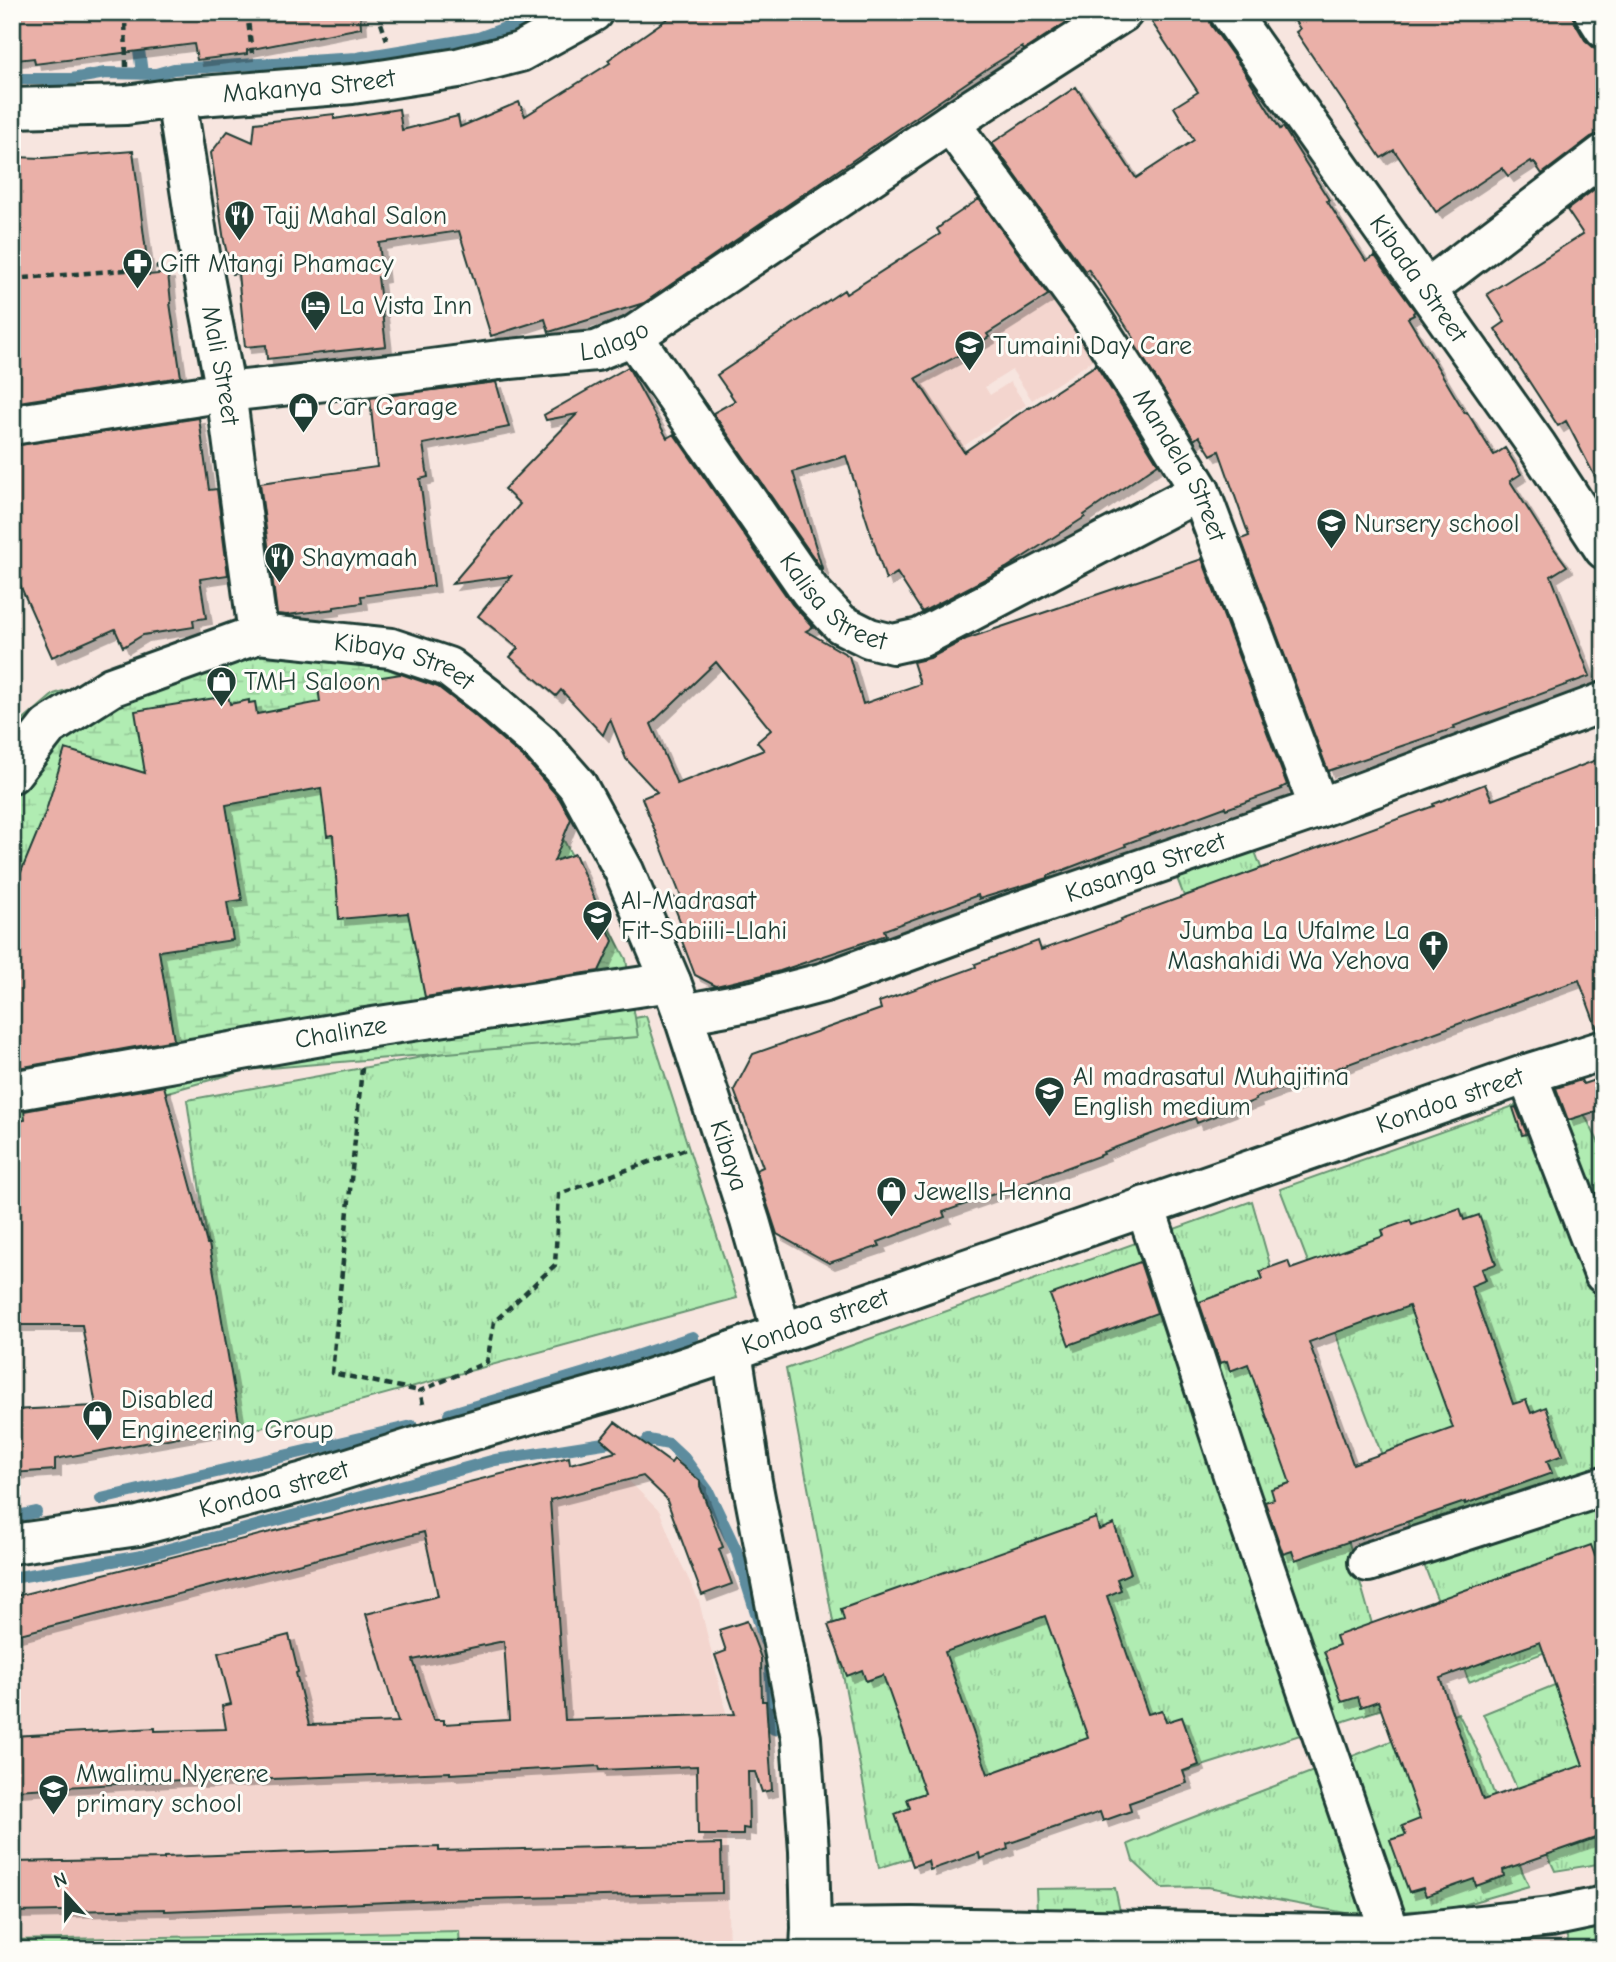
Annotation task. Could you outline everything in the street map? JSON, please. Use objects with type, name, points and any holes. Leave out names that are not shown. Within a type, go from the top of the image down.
[{"type":"street","name":"Makanya Street","points":[[12,108],[126,105],[176,98],[352,84],[458,68],[520,52],[593,12]]},
{"type":"street","name":"Lalago","points":[[12,425],[226,393],[596,351],[633,336],[950,123],[1123,12]]},
{"type":"street","name":"Kibada Street","points":[[1229,12],[1537,446],[1604,549]]},
{"type":"street","points":[[1594,12],[1604,28]]},
{"type":"street","name":"Mali Street","points":[[176,98],[202,267],[226,393],[258,634]]},
{"type":"street","name":"Mandela Street","points":[[950,123],[1089,314],[1200,491],[1319,808]]},
{"type":"street","points":[[1427,289],[1604,154]]},
{"type":"street","name":"Kalisa Street","points":[[633,336],[810,591],[841,624],[869,638],[893,644],[920,638],[1200,491]]},
{"type":"street","name":"Kibaya Street","points":[[12,773],[48,727],[111,687],[258,634],[391,648],[448,667],[541,744],[577,785],[624,871],[677,998]]},
{"type":"street","name":"Kasanga Street","points":[[677,998],[753,1001],[825,982],[996,919],[1319,808],[1604,702]]},
{"type":"street","name":"Chalinze","points":[[12,1091],[366,1028],[677,998]]},
{"type":"street","name":"Kibaya","points":[[677,998],[750,1221],[782,1333]]},
{"type":"street","name":"Kondoa street","points":[[12,1544],[138,1526],[304,1482],[615,1390],[1527,1074],[1604,1050]]},
{"type":"street","points":[[1527,1074],[1604,1274]]},
{"type":"street","points":[[1145,1206],[1237,1487],[1391,1935]]},
{"type":"street","points":[[732,1351],[752,1482],[801,1738],[809,1851],[811,1939],[912,1927],[1391,1935],[1551,1917],[1604,1906]]},
{"type":"street","points":[[1368,1562],[1604,1486]]},
{"type":"path","points":[[125,12],[126,105]]},
{"type":"path","points":[[247,12],[252,65]]},
{"type":"path","points":[[12,279],[162,267],[202,267]]},
{"type":"path","points":[[366,1028],[332,1373],[420,1391],[487,1362],[494,1322],[555,1265],[559,1194],[721,1136]]},
{"type":"path","points":[[420,1391],[432,1442]]},
{"type":"shaded area","name":"Tumaini Day Care","points":[[1052,295],[1095,359],[1032,400],[1012,370],[985,387],[990,395],[1010,382],[1026,405],[959,449],[916,385]]},
{"type":"shaded area","points":[[629,1481],[660,1512],[699,1601],[726,1712],[734,1768],[741,1775],[743,1837],[726,1838],[729,1950],[460,1950],[458,1931],[12,1940],[12,1639]]},
{"type":"green space","points":[[331,642],[427,687],[549,812],[626,959],[638,1037],[246,1070],[54,1124],[22,1150],[12,1352],[12,730],[54,694],[200,647]]},
{"type":"green space","points":[[1254,849],[1262,870],[1184,896],[1177,878]]},
{"type":"green space","points":[[646,1016],[737,1298],[235,1435],[187,1100]]},
{"type":"green space","points":[[1570,1086],[1604,1153],[1604,1629],[1469,1682],[1280,1189]]},
{"type":"green space","points":[[1252,1201],[1395,1705],[879,1868],[786,1369]]},
{"type":"green space","points":[[1604,1665],[1604,1863],[1555,1871],[1483,1714]]},
{"type":"green space","points":[[1458,1713],[1481,1758],[1529,1886],[1449,1909],[1388,1912],[1372,1918],[1208,1887],[1162,1888],[1133,1861],[1128,1844]]},
{"type":"green space","points":[[1115,1888],[1120,1911],[1037,1911],[1036,1889]]},
{"type":"green space","points":[[1604,1919],[1604,1946],[1570,1949],[1565,1930]]},
{"type":"green space","points":[[459,1931],[460,1950],[12,1950],[12,1940]]},
{"type":"building","points":[[12,12],[360,12],[361,28],[247,50],[247,54],[197,60],[194,44],[35,64],[34,58],[17,60]]},
{"type":"building","points":[[677,12],[1082,12],[1024,50],[1022,47],[991,66],[644,303],[549,332],[545,319],[491,336],[459,231],[379,243],[383,276],[378,277],[386,346],[267,359],[266,345],[245,347],[238,273],[232,274],[224,241],[211,153],[228,131],[253,142],[255,123],[334,114],[334,119],[399,109],[402,130],[458,116],[460,127],[519,102],[525,116],[610,63],[608,60]]},
{"type":"building","points":[[1145,12],[1207,12],[1211,25],[1280,129],[1283,127],[1366,261],[1375,256],[1415,311],[1414,315],[1408,318],[1465,413],[1467,412],[1494,455],[1505,448],[1521,474],[1510,481],[1567,566],[1551,576],[1590,676],[1454,726],[1455,728],[1328,771],[1241,539],[1249,536],[1219,451],[1211,455],[1199,436],[1194,440],[1132,340],[1134,338],[1088,269],[1085,271],[992,143],[1076,87],[1136,178],[1194,140],[1174,107],[1198,92]]},
{"type":"building","points":[[1289,12],[1572,12],[1585,40],[1599,49],[1604,56],[1604,133],[1591,137],[1542,174],[1531,161],[1508,176],[1502,168],[1436,212],[1394,150],[1381,158],[1296,32],[1300,29]]},
{"type":"building","points":[[133,151],[149,275],[168,273],[181,377],[12,403],[12,157],[44,158]]},
{"type":"building","points":[[1604,182],[1604,494],[1566,421],[1558,426],[1495,329],[1505,322],[1487,294],[1583,234],[1567,210]]},
{"type":"building","points":[[979,199],[1048,295],[987,334],[989,337],[967,351],[916,378],[964,452],[1096,365],[1158,464],[1084,515],[1085,517],[1006,568],[922,612],[897,573],[886,580],[846,456],[793,472],[823,571],[713,413],[735,401],[717,375],[844,290],[846,294],[940,234],[937,229],[942,224]]},
{"type":"building","points":[[628,367],[667,438],[674,434],[792,604],[813,627],[806,631],[849,656],[863,704],[920,684],[913,662],[930,658],[966,639],[1202,559],[1287,785],[1125,844],[1126,846],[1048,878],[979,899],[978,895],[884,930],[886,935],[780,971],[716,986],[695,975],[682,941],[687,939],[669,893],[685,907],[642,798],[657,792],[626,759],[610,719],[603,735],[561,690],[556,696],[510,657],[518,648],[478,616],[511,576],[452,584],[520,504],[504,489],[577,414],[546,420],[544,415]],"holes":[[[716,662],[771,730],[757,742],[764,750],[677,784],[651,724]]]},
{"type":"building","points":[[496,382],[509,427],[423,444],[428,477],[420,479],[434,586],[361,596],[362,603],[334,609],[277,614],[260,483],[377,467],[370,398]]},
{"type":"building","points":[[199,418],[209,490],[217,489],[228,575],[200,579],[206,618],[193,620],[194,627],[143,635],[123,647],[115,629],[52,657],[12,567],[12,446]]},
{"type":"building","points":[[401,674],[438,687],[473,714],[526,760],[559,798],[571,819],[554,861],[575,854],[613,941],[599,971],[425,997],[408,913],[339,919],[333,835],[327,836],[321,788],[226,805],[242,900],[227,902],[233,940],[159,951],[174,1040],[18,1068],[15,1043],[12,1043],[12,872],[21,872],[45,814],[65,749],[145,773],[135,711],[228,696],[230,704],[249,700],[249,703],[255,702],[257,714],[320,702],[318,687]]},
{"type":"building","points":[[1604,757],[1604,1029],[1597,1029],[1579,980],[1255,1098],[1256,1100],[1197,1123],[1195,1118],[943,1212],[945,1217],[878,1242],[880,1246],[829,1263],[777,1234],[756,1170],[763,1167],[734,1090],[753,1054],[881,1009],[879,1002],[976,967],[975,964],[1038,941],[1041,950],[1434,806],[1433,804],[1485,784],[1492,800]]},
{"type":"building","points":[[1604,1077],[1604,1109],[1568,1120],[1556,1088],[1581,1080],[1583,1084]]},
{"type":"building","points":[[164,1086],[209,1244],[240,1426],[55,1459],[55,1470],[12,1473],[12,1410],[96,1406],[82,1325],[17,1325],[12,1122],[25,1120],[24,1111]]},
{"type":"building","points":[[1516,1107],[1527,1134],[1522,1135],[1513,1108]]},
{"type":"building","points":[[1460,1208],[1464,1220],[1479,1215],[1496,1264],[1482,1269],[1486,1280],[1471,1286],[1513,1404],[1526,1400],[1531,1413],[1546,1407],[1563,1455],[1547,1461],[1552,1473],[1295,1560],[1292,1551],[1283,1554],[1265,1502],[1274,1499],[1271,1489],[1290,1483],[1248,1364],[1230,1371],[1227,1361],[1220,1363],[1199,1302],[1263,1279],[1260,1271],[1288,1261],[1291,1269],[1384,1236],[1382,1230],[1410,1220],[1412,1225]],"holes":[[[1409,1306],[1453,1428],[1353,1464],[1309,1342]]]},
{"type":"building","points":[[1140,1262],[1157,1313],[1069,1345],[1050,1295]]},
{"type":"building","points":[[615,1422],[671,1463],[674,1459],[700,1481],[723,1547],[719,1549],[732,1584],[702,1595],[666,1498],[643,1476],[550,1500],[565,1720],[735,1714],[715,1655],[726,1651],[719,1630],[747,1621],[761,1658],[762,1701],[766,1701],[772,1790],[762,1792],[755,1772],[748,1772],[749,1829],[743,1828],[743,1835],[698,1835],[697,1766],[600,1770],[599,1766],[198,1782],[198,1779],[16,1790],[13,1736],[155,1728],[155,1731],[226,1729],[222,1706],[231,1704],[218,1653],[289,1635],[309,1725],[398,1722],[366,1614],[438,1596],[424,1532],[12,1636],[12,1597],[569,1457],[570,1464],[616,1452],[601,1439]],"holes":[[[504,1641],[509,1720],[444,1724],[444,1720],[433,1720],[413,1660]]]},
{"type":"building","points":[[1096,1518],[1099,1530],[1114,1524],[1131,1573],[1117,1579],[1121,1590],[1107,1596],[1148,1714],[1162,1710],[1166,1722],[1182,1717],[1199,1765],[1183,1771],[1187,1783],[1129,1803],[1131,1811],[1103,1821],[1100,1812],[1007,1844],[1008,1849],[980,1859],[979,1853],[930,1870],[928,1861],[913,1866],[895,1814],[910,1808],[907,1799],[925,1793],[883,1675],[866,1681],[862,1670],[847,1676],[828,1625],[844,1620],[841,1609]],"holes":[[[1045,1616],[1088,1738],[988,1774],[945,1652]]]},
{"type":"building","points":[[1591,1545],[1595,1556],[1604,1553],[1604,1835],[1503,1870],[1504,1876],[1476,1886],[1474,1879],[1426,1896],[1423,1888],[1409,1892],[1390,1840],[1406,1835],[1402,1826],[1420,1819],[1378,1701],[1361,1707],[1358,1697],[1342,1702],[1324,1651],[1339,1645],[1336,1636]],"holes":[[[1540,1642],[1583,1765],[1483,1800],[1440,1678]]]},
{"type":"building","points":[[721,1844],[722,1893],[440,1900],[165,1911],[12,1912],[12,1862],[164,1859],[439,1847],[439,1851]]},
{"type":"waterway","points":[[12,79],[72,79],[105,73],[156,74],[174,69],[357,58],[478,38],[518,23],[535,12]]},
{"type":"waterway","points":[[137,35],[142,73]]},
{"type":"waterway","points":[[449,1414],[693,1337]]},
{"type":"waterway","points":[[101,1499],[412,1426]]},
{"type":"waterway","points":[[12,1578],[142,1556],[495,1460],[610,1442],[646,1445],[648,1440],[669,1444],[684,1458],[708,1491],[736,1550],[765,1641]]},
{"type":"waterway","points":[[12,1517],[36,1512]]},
{"type":"waterway","points":[[770,1669],[774,1729]]},
{"type":"place","name":"Tajj Mahal Salon","points":[[240,243]]},
{"type":"place","name":"Gift Mtangi Phamacy","points":[[137,291]]},
{"type":"place","name":"La Vista Inn","points":[[316,333]]},
{"type":"place","name":"Tumaini Day Care","points":[[970,373]]},
{"type":"place","name":"Car Garage","points":[[304,434]]},
{"type":"place","name":"Nursery school","points":[[1331,551]]},
{"type":"place","name":"Shaymaah","points":[[279,585]]},
{"type":"place","name":"TMH Saloon","points":[[221,709]]},
{"type":"place","name":"Al-Madrasat Fit-Sabiili-Llahi","points":[[598,943]]},
{"type":"place","name":"Jumba La Ufalme La Mashahidi Wa Yehova","points":[[1433,973]]},
{"type":"place","name":"Al madrasatul Muhajitina English medium","points":[[1050,1119]]},
{"type":"place","name":"Jewells Henna","points":[[891,1219]]},
{"type":"place","name":"Disabled Engineering Group","points":[[98,1442]]},
{"type":"place","name":"Mwalimu Nyerere primary school","points":[[53,1816]]}]
